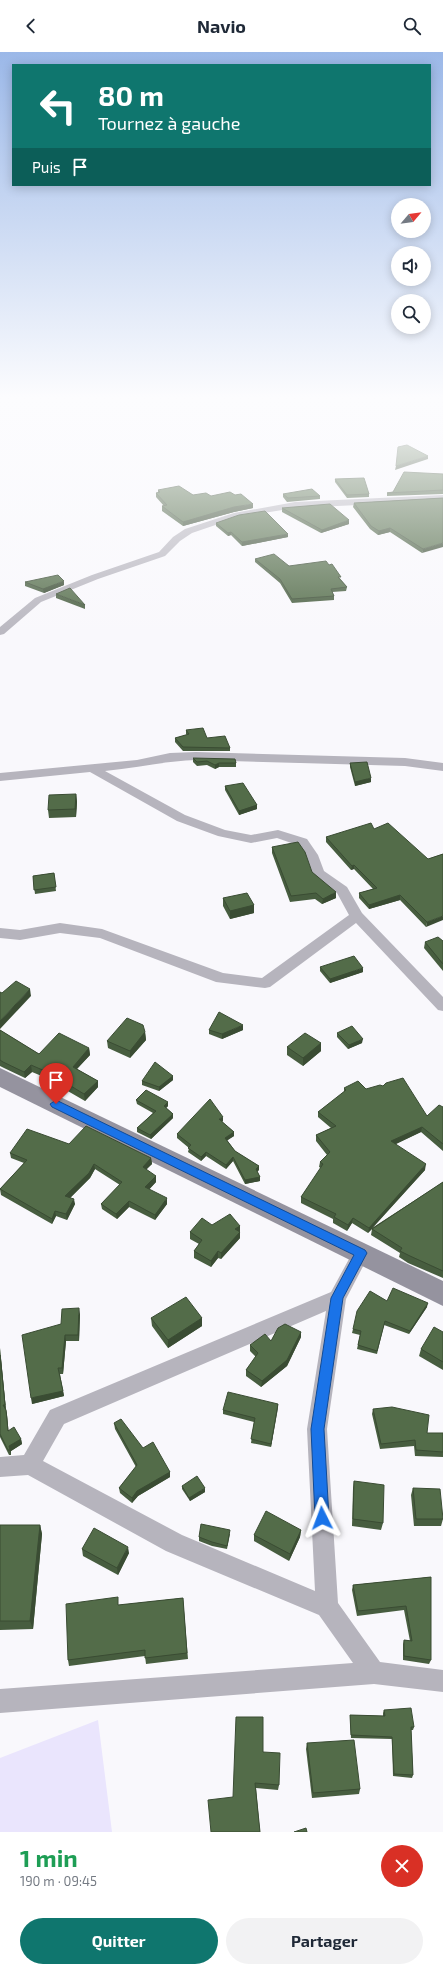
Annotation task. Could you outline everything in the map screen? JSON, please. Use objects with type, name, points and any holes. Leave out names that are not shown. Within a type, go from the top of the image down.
[{"type":"street","points":[[0,632],[38,600],[95,577],[162,554],[169,545],[183,534],[226,517],[259,510],[309,505],[443,498]]},
{"type":"street","points":[[0,777],[136,764],[170,757],[196,756],[405,762],[443,768]]},
{"type":"street","points":[[92,768],[181,818],[222,833],[251,839],[278,834],[302,842],[312,855],[318,873],[342,890],[358,916],[443,1006]]},
{"type":"street","points":[[0,933],[20,935],[60,928],[102,934],[151,953],[176,960],[221,978],[265,982],[337,929],[358,916]]},
{"type":"street","points":[[0,1077],[443,1294]]},
{"type":"street","points":[[327,1607],[317,1429],[337,1298],[361,1253]]},
{"type":"street","points":[[30,1465],[57,1417],[337,1298]]},
{"type":"street","points":[[0,1467],[30,1465],[174,1543],[327,1607],[374,1673]]},
{"type":"street","points":[[0,1700],[374,1673],[443,1681]]},
{"type":"shaded area","points":[[98,1720],[112,1832],[0,1832],[0,1758]]},
{"type":"building","points":[[336,480],[365,480],[369,494],[347,495]]},
{"type":"building","points":[[400,480],[443,480],[443,490],[387,493],[393,492]]},
{"type":"building","points":[[179,486],[193,495],[206,493],[211,496],[230,492],[235,495],[241,494],[253,504],[234,507],[183,522],[162,506],[167,505],[156,493],[160,492],[158,490]]},
{"type":"building","points":[[312,489],[320,496],[288,498],[283,494]]},
{"type":"building","points":[[443,498],[443,543],[423,549],[390,528],[379,531],[371,526],[354,503]]},
{"type":"building","points":[[330,504],[349,520],[322,530],[282,508]]},
{"type":"building","points":[[265,511],[288,534],[242,542],[231,532],[228,533],[216,523],[239,515]]},
{"type":"building","points":[[274,554],[289,566],[326,561],[329,565],[332,564],[341,577],[338,577],[347,587],[331,589],[334,596],[292,599],[280,579],[255,559]]},
{"type":"building","points":[[58,575],[64,581],[43,589],[25,582]]},
{"type":"building","points":[[70,588],[85,605],[56,594]]},
{"type":"building","points":[[203,728],[207,738],[225,736],[230,748],[183,747],[175,738],[189,734],[186,730]]},
{"type":"building","points":[[193,758],[235,759],[236,763],[219,763],[215,765],[207,761],[197,762]]},
{"type":"building","points":[[367,762],[371,778],[355,782],[350,763]]},
{"type":"building","points":[[243,783],[257,805],[239,811],[225,786]]},
{"type":"building","points":[[76,794],[75,809],[48,810],[49,795]]},
{"type":"building","points":[[371,823],[374,829],[388,823],[428,859],[443,854],[443,916],[427,922],[400,895],[369,905],[359,893],[377,888],[354,865],[352,866],[326,837]]},
{"type":"building","points":[[298,842],[305,852],[312,872],[336,892],[323,899],[316,893],[291,896],[272,847]]},
{"type":"building","points":[[54,873],[56,887],[34,890],[33,876]]},
{"type":"building","points":[[247,893],[254,905],[230,911],[223,898]]},
{"type":"building","points":[[438,937],[443,941],[443,964],[425,942]]},
{"type":"building","points":[[354,956],[363,968],[330,979],[320,967]]},
{"type":"building","points":[[16,981],[30,989],[0,1021],[0,992],[2,993]]},
{"type":"building","points":[[219,1012],[243,1025],[222,1034],[209,1030]]},
{"type":"building","points":[[127,1018],[143,1025],[145,1032],[130,1051],[107,1041]]},
{"type":"building","points":[[352,1026],[363,1039],[349,1045],[337,1033]]},
{"type":"building","points":[[0,1030],[39,1054],[59,1033],[89,1048],[73,1067],[98,1081],[84,1094],[66,1083],[68,1081],[31,1065],[24,1072],[3,1062],[0,1060]]},
{"type":"building","points":[[305,1033],[321,1043],[303,1058],[287,1047]]},
{"type":"building","points":[[155,1062],[173,1076],[159,1087],[142,1081]]},
{"type":"building","points":[[403,1078],[427,1116],[439,1105],[443,1107],[443,1144],[422,1127],[391,1141],[426,1164],[369,1228],[353,1218],[348,1225],[334,1217],[336,1214],[301,1197],[323,1164],[320,1162],[330,1152],[316,1135],[336,1126],[318,1112],[346,1090],[344,1088],[358,1081],[366,1089],[380,1085],[383,1086],[386,1083]]},
{"type":"building","points":[[146,1090],[168,1102],[164,1106],[173,1114],[150,1135],[137,1128],[156,1111],[136,1100]]},
{"type":"building","points":[[210,1099],[223,1117],[219,1119],[234,1132],[225,1138],[235,1151],[259,1166],[256,1169],[260,1177],[245,1180],[233,1157],[226,1165],[206,1152],[201,1157],[188,1148],[191,1145],[177,1134]]},
{"type":"building","points":[[86,1126],[151,1158],[143,1167],[156,1176],[145,1187],[167,1198],[155,1215],[129,1201],[116,1214],[101,1204],[122,1182],[94,1164],[89,1173],[65,1196],[74,1199],[66,1214],[55,1211],[52,1219],[0,1189],[27,1160],[10,1153],[27,1129],[69,1144]]},
{"type":"building","points":[[443,1182],[443,1271],[400,1251],[402,1248],[372,1229]]},
{"type":"building","points":[[230,1214],[240,1226],[235,1229],[240,1232],[221,1253],[218,1251],[211,1261],[194,1251],[202,1240],[190,1232],[202,1218],[212,1225]]},
{"type":"building","points":[[393,1288],[428,1303],[410,1331],[385,1321],[377,1351],[358,1345],[361,1331],[353,1329],[357,1311],[370,1291],[387,1301]]},
{"type":"building","points":[[186,1297],[202,1318],[168,1340],[151,1318]]},
{"type":"building","points":[[79,1308],[78,1335],[65,1335],[62,1368],[58,1368],[63,1391],[31,1398],[22,1335],[61,1324],[62,1309]]},
{"type":"building","points":[[285,1324],[301,1332],[287,1360],[262,1381],[246,1370],[258,1353],[250,1345],[265,1334],[271,1341],[278,1328]]},
{"type":"building","points":[[434,1327],[443,1332],[443,1362],[421,1349]]},
{"type":"building","points":[[0,1355],[5,1405],[3,1405],[6,1410],[8,1431],[14,1427],[21,1439],[9,1446],[10,1450],[8,1450],[0,1434]]},
{"type":"building","points":[[228,1392],[278,1404],[271,1444],[251,1439],[255,1418],[223,1410]]},
{"type":"building","points":[[392,1407],[429,1415],[427,1433],[443,1433],[443,1452],[416,1450],[415,1440],[381,1444],[373,1409]]},
{"type":"building","points":[[121,1419],[143,1448],[153,1442],[170,1472],[137,1491],[132,1498],[119,1488],[137,1465],[114,1423]]},
{"type":"building","points":[[197,1476],[205,1488],[189,1498],[182,1486]]},
{"type":"building","points":[[354,1481],[384,1485],[383,1523],[353,1519]]},
{"type":"building","points":[[413,1488],[440,1489],[443,1519],[416,1519]]},
{"type":"building","points":[[266,1511],[301,1530],[290,1554],[254,1535]]},
{"type":"building","points":[[201,1524],[230,1530],[227,1546],[199,1537]]},
{"type":"building","points":[[0,1525],[40,1525],[30,1621],[0,1621]]},
{"type":"building","points":[[94,1528],[128,1547],[117,1568],[82,1549]]},
{"type":"building","points":[[431,1577],[431,1660],[404,1656],[404,1640],[412,1641],[406,1606],[358,1611],[353,1585]]},
{"type":"building","points":[[118,1597],[118,1605],[183,1598],[187,1653],[145,1658],[145,1650],[68,1660],[66,1604]]},
{"type":"building","points":[[411,1708],[414,1727],[411,1727],[413,1775],[394,1774],[392,1737],[351,1735],[350,1715],[385,1716],[384,1710]]},
{"type":"building","points":[[236,1717],[263,1717],[263,1752],[280,1753],[279,1785],[255,1783],[260,1832],[211,1832],[208,1800],[233,1797]]},
{"type":"building","points":[[354,1740],[360,1789],[313,1793],[307,1743]]},
{"type":"building","points":[[306,1828],[307,1832],[294,1832]]},
{"type":"route","points":[[56,1104],[361,1253],[337,1298],[317,1429],[322,1518]]}]
